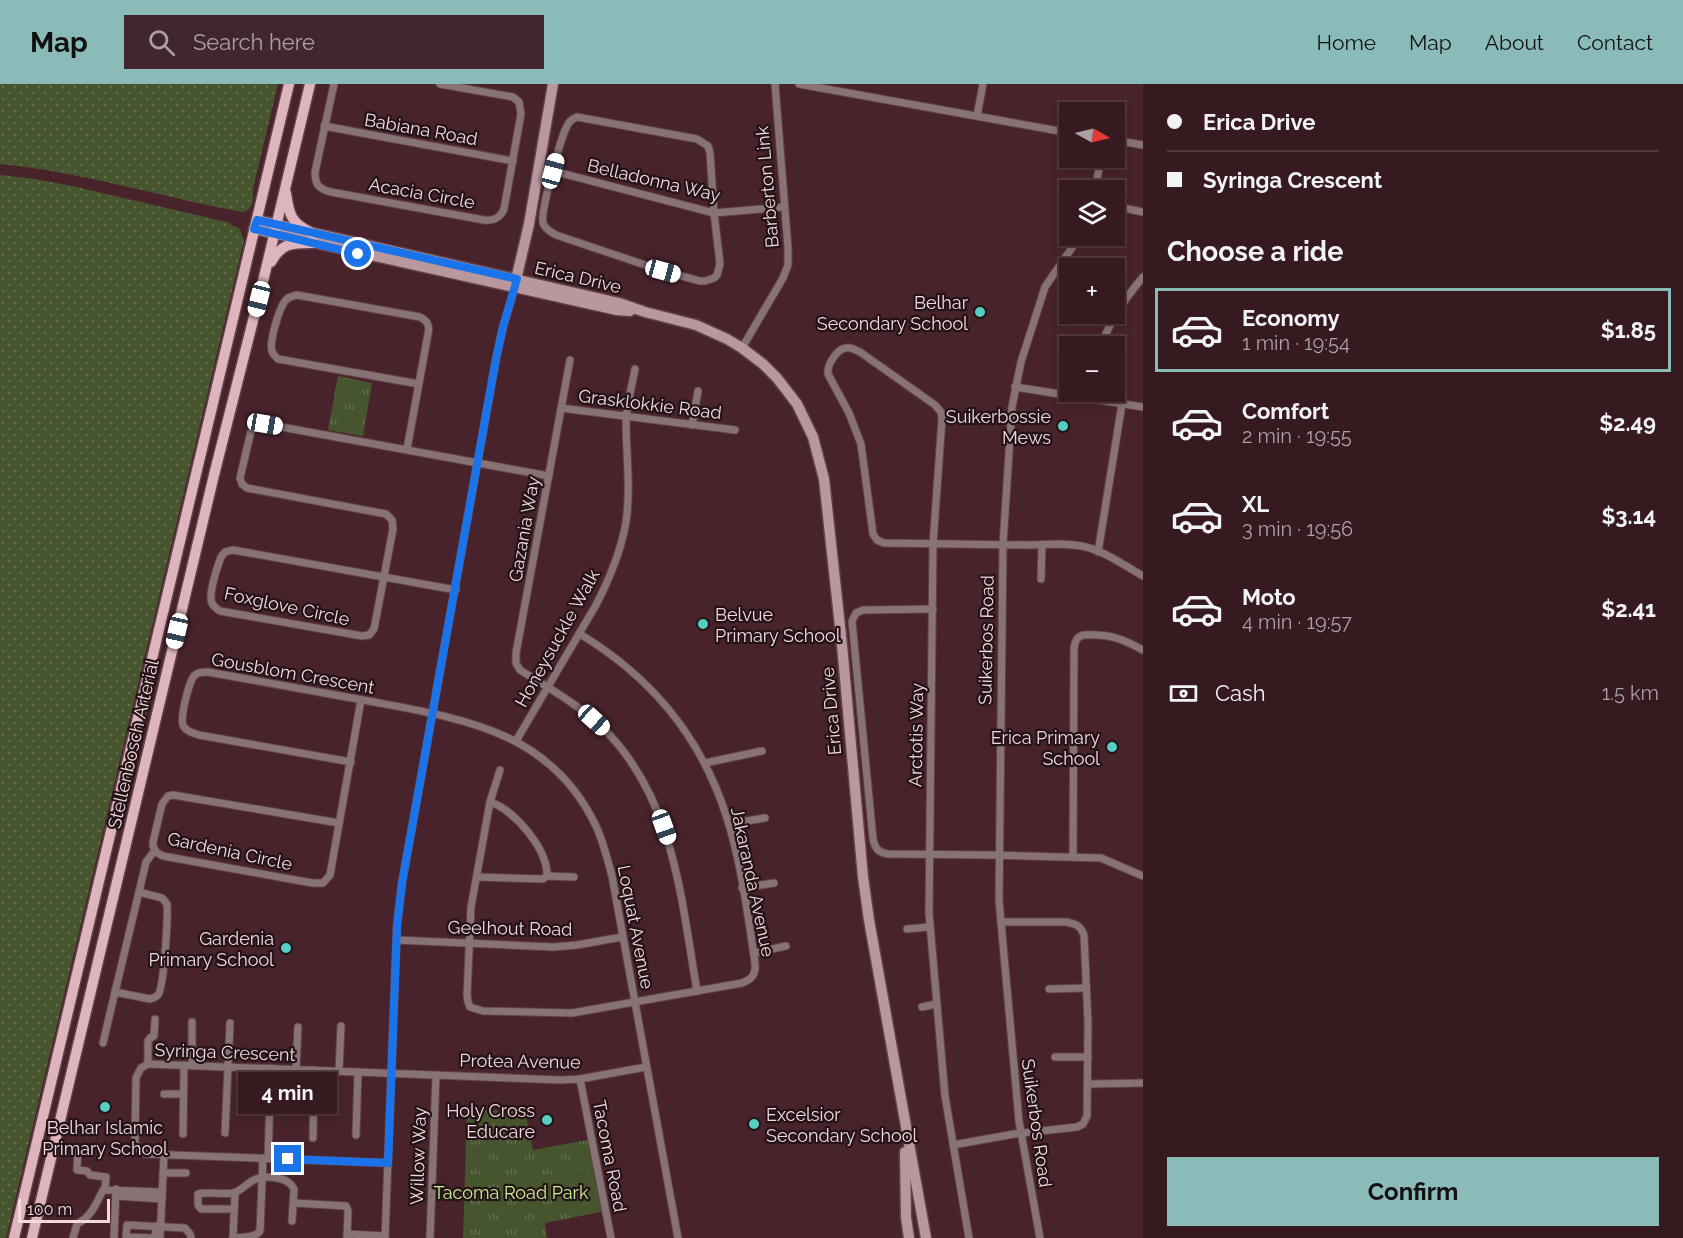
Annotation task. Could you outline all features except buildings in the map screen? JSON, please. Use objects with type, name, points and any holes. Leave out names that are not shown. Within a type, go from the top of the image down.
[{"type":"main road","name":"Stellenbosch Arterial","points":[[14,1238],[289,84]]},
{"type":"main road","name":"Stellenbosch Arterial","points":[[32,1238],[310,84]]},
{"type":"main road","points":[[516,283],[554,84]]},
{"type":"main road","points":[[286,187],[288,207],[293,220],[313,238]]},
{"type":"main road","name":"Erica Drive","points":[[256,225],[516,283],[619,303],[696,325],[727,339],[763,364],[797,404],[813,437],[822,469],[840,626],[864,888],[926,1238]]},
{"type":"main road","points":[[264,277],[275,254],[282,248],[313,238]]},
{"type":"main road","name":"Erica Drive","points":[[905,1127],[909,1238]]},
{"type":"street","name":"Acacia Circle","points":[[334,84],[315,177],[319,188],[494,220],[502,213],[521,114],[519,102],[513,97],[440,84]]},
{"type":"street","name":"Barberton Link","points":[[742,348],[783,278],[788,265],[774,84]]},
{"type":"street","points":[[800,84],[1059,131]]},
{"type":"street","points":[[977,116],[983,84]]},
{"type":"street","points":[[578,117],[697,139],[708,146],[710,153],[720,264],[717,274],[705,281],[681,276],[556,236],[543,224],[553,171],[565,130],[570,121],[578,117]]},
{"type":"street","name":"Babiana Road","points":[[324,126],[513,161]]},
{"type":"street","points":[[1125,142],[1143,146]]},
{"type":"street","name":"Belladonna Way","points":[[553,171],[714,213],[784,207]]},
{"type":"street","points":[[1125,208],[1143,212]]},
{"type":"street","name":"Suikerbos Road","points":[[1040,1238],[1021,1133],[998,883],[1002,544],[1015,387],[1042,294],[1073,246]]},
{"type":"street","points":[[1105,336],[1125,299],[1143,277]]},
{"type":"street","points":[[294,1203],[346,1206],[348,1211],[347,1236],[385,1237],[397,940],[402,883],[501,338],[516,283]]},
{"type":"street","points":[[407,449],[419,384],[429,329],[424,319],[297,295],[289,297],[284,302],[272,343],[272,352],[278,359],[419,384]]},
{"type":"street","name":"Arctotis Way","points":[[933,544],[884,543],[877,540],[873,534],[861,444],[849,413],[828,374],[830,363],[843,349],[848,347],[860,352],[935,405],[941,412],[942,431],[933,544],[929,927],[945,1096],[969,1238]]},
{"type":"street","name":"Gazania Way","points":[[570,360],[516,663],[520,670],[585,712],[603,729],[629,759],[652,796],[674,862],[697,991]]},
{"type":"street","name":"Honeysuckle Walk","points":[[516,741],[549,688],[606,586],[622,540],[628,498],[626,417],[635,369]]},
{"type":"street","points":[[1015,387],[1059,392]]},
{"type":"street","points":[[692,425],[698,391]]},
{"type":"street","points":[[1114,402],[1143,407]]},
{"type":"street","points":[[1098,552],[1122,404]]},
{"type":"street","name":"Grasklokkie Road","points":[[561,408],[735,430]]},
{"type":"street","points":[[384,577],[393,529],[392,520],[386,514],[247,488],[242,484],[241,472],[251,431],[256,426],[265,424],[549,476]]},
{"type":"street","points":[[933,544],[1084,546],[1143,576]]},
{"type":"street","points":[[1041,579],[1042,545]]},
{"type":"street","name":"Foxglove Circle","points":[[384,577],[374,629],[369,635],[362,636],[220,611],[214,607],[212,601],[221,557],[225,552],[233,550],[384,577],[456,590]]},
{"type":"street","points":[[933,609],[863,610],[856,613],[852,621],[874,846],[882,853],[1101,858],[1143,876]]},
{"type":"street","name":"Jakaranda Avenue","points":[[580,634],[617,659],[647,684],[664,702],[685,730],[705,763],[729,824],[755,968],[750,980],[697,991]]},
{"type":"street","points":[[1073,857],[1075,641],[1084,635],[1111,636],[1121,638],[1143,650]]},
{"type":"street","name":"Gousblom Crescent","points":[[351,762],[199,735],[185,728],[182,717],[191,680],[203,672],[432,714]]},
{"type":"street","name":"Gardenia Circle","points":[[339,823],[173,795],[168,796],[162,804],[153,844],[159,854],[168,857],[322,883],[330,875],[361,700]]},
{"type":"street","name":"Loquat Avenue","points":[[432,714],[479,726],[516,741],[547,762],[565,780],[595,824],[603,842],[612,876],[678,1238]]},
{"type":"street","points":[[705,763],[762,752]]},
{"type":"street","points":[[500,770],[490,802],[471,907],[467,999],[470,1007],[572,1013],[697,991]]},
{"type":"street","points":[[490,802],[507,810],[526,829],[545,863],[547,876]]},
{"type":"street","points":[[729,824],[765,818]]},
{"type":"street","points":[[103,1043],[146,862],[155,850]]},
{"type":"street","points":[[477,877],[543,879],[547,876],[574,877]]},
{"type":"street","points":[[742,888],[774,883]]},
{"type":"street","points":[[115,992],[150,999],[155,998],[160,992],[167,904],[162,898],[139,892]]},
{"type":"street","points":[[953,1145],[1077,1126],[1083,1124],[1087,1116],[1088,1057],[1084,935],[1077,924],[1066,922],[1001,922]]},
{"type":"street","points":[[907,929],[929,927]]},
{"type":"street","name":"Geelhout Road","points":[[397,940],[564,947],[622,937]]},
{"type":"street","points":[[754,953],[786,946]]},
{"type":"street","points":[[1048,989],[1086,988]]},
{"type":"street","points":[[922,1007],[936,1004]]},
{"type":"street","points":[[148,1064],[148,1041],[154,1036],[155,1019]]},
{"type":"street","points":[[192,1022],[192,1065]]},
{"type":"street","points":[[225,1133],[230,1023]]},
{"type":"street","points":[[339,1071],[341,1026]]},
{"type":"street","points":[[296,1070],[298,1027]]},
{"type":"street","points":[[1055,1057],[1088,1057]]},
{"type":"street","name":"Syringa Crescent","points":[[388,1163],[146,1154],[140,1151],[135,1142],[136,1078],[141,1068],[148,1064],[392,1073]]},
{"type":"street","points":[[183,1134],[184,1065]]},
{"type":"street","name":"Protea Avenue","points":[[392,1073],[561,1080],[580,1079],[646,1067]]},
{"type":"street","points":[[235,1193],[233,1238],[255,1237],[260,1231],[271,1068]]},
{"type":"street","points":[[313,1138],[314,1070]]},
{"type":"street","points":[[356,1135],[358,1072]]},
{"type":"street","name":"Willow Way","points":[[430,1238],[436,1075]]},
{"type":"street","name":"Tacoma Road","points":[[580,1079],[611,1238]]},
{"type":"street","points":[[1088,1084],[1143,1083]]},
{"type":"street","points":[[164,1094],[183,1094]]},
{"type":"street","points":[[295,1099],[313,1100]]},
{"type":"street","points":[[73,1238],[77,1224],[85,1220],[93,1210],[105,1188],[106,1177],[90,1175],[87,1171],[77,1170],[78,1149]]},
{"type":"street","points":[[160,1238],[158,1226],[164,1155]]},
{"type":"street","points":[[163,1173],[186,1173]]},
{"type":"street","points":[[234,1209],[201,1209],[198,1204],[198,1195],[235,1193],[255,1179],[262,1177],[286,1180],[292,1184],[294,1189],[292,1221]]},
{"type":"street","points":[[105,1188],[116,1193],[162,1195]]},
{"type":"street","points":[[114,1238],[116,1193]]},
{"type":"street","points":[[158,1226],[185,1228],[190,1238]]},
{"type":"green space","points":[[0,84],[278,84],[253,189],[251,207],[242,212],[61,173],[0,164]]},
{"type":"green space","points":[[0,175],[72,186],[231,223],[239,228],[244,240],[6,1238],[0,1238]]},
{"type":"green space","points":[[338,376],[372,383],[363,436],[328,430]]},
{"type":"green space","name":"Tacoma Road Park","points":[[467,1109],[525,1112],[533,1150],[592,1139],[606,1211],[545,1223],[547,1238],[463,1238]]},
{"type":"green space","points":[[587,1169],[589,1183],[562,1189],[559,1175]]},
{"type":"green space","points":[[536,1172],[543,1200],[529,1203],[523,1175]]},
{"type":"green space","points":[[590,1188],[593,1202],[566,1208],[563,1194]]},
{"type":"place","name":"Belhar Secondary School","points":[[980,312]]},
{"type":"place","name":"Suikerbossie Mews","points":[[1063,426]]},
{"type":"place","name":"Belvue Primary School","points":[[703,624]]},
{"type":"place","name":"Erica Primary School","points":[[1112,747]]},
{"type":"place","name":"Gardenia Primary School","points":[[286,948]]},
{"type":"place","name":"Belhar Islamic Primary School","points":[[105,1107]]},
{"type":"place","name":"Holy Cross Educare","points":[[547,1120]]},
{"type":"place","name":"Excelsior Secondary School","points":[[754,1124]]},
{"type":"route","points":[[288,1159],[388,1163],[397,926],[402,883],[496,359],[517,279],[257,220],[254,229],[358,254]]}]
